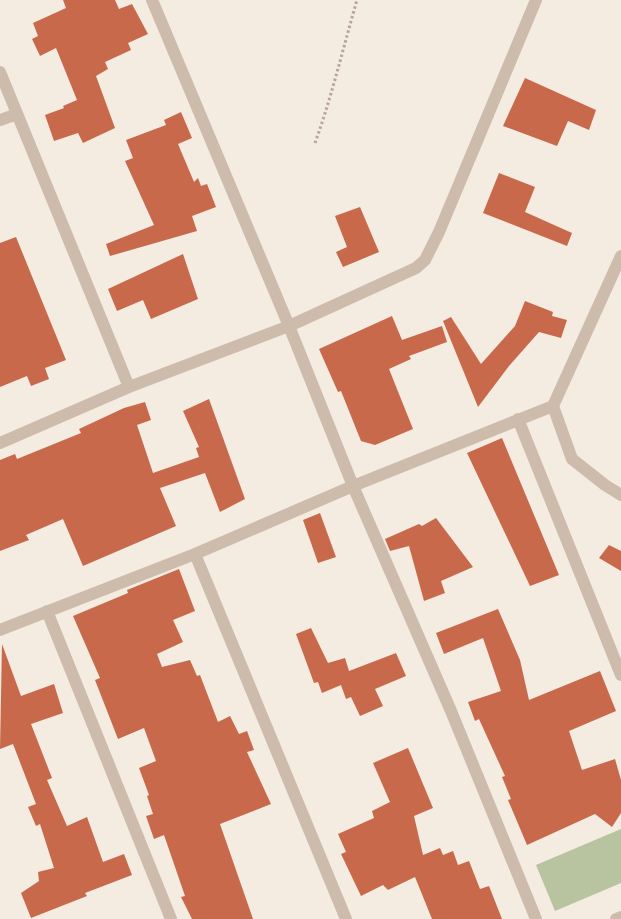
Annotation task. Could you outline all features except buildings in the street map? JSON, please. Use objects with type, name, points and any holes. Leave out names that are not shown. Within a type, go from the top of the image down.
[{"type":"street","points":[[152,0],[289,326],[353,486],[451,711],[536,919]]},
{"type":"street","points":[[0,443],[129,387],[289,326],[416,268],[425,260],[439,232],[536,0]]},
{"type":"street","points":[[0,72],[129,387]]},
{"type":"street","points":[[0,120],[17,114]]},
{"type":"street","points":[[621,256],[553,406],[572,459],[621,495]]},
{"type":"street","points":[[0,630],[195,554],[353,486],[553,406]]},
{"type":"street","points":[[518,419],[621,674]]},
{"type":"street","points":[[195,554],[346,919]]},
{"type":"street","points":[[47,611],[172,919]]},
{"type":"street","points":[[616,919],[621,917]]},
{"type":"path","points":[[315,143],[329,106],[340,57],[357,0]]},
{"type":"green space","points":[[621,829],[621,883],[555,911],[536,865]]}]
